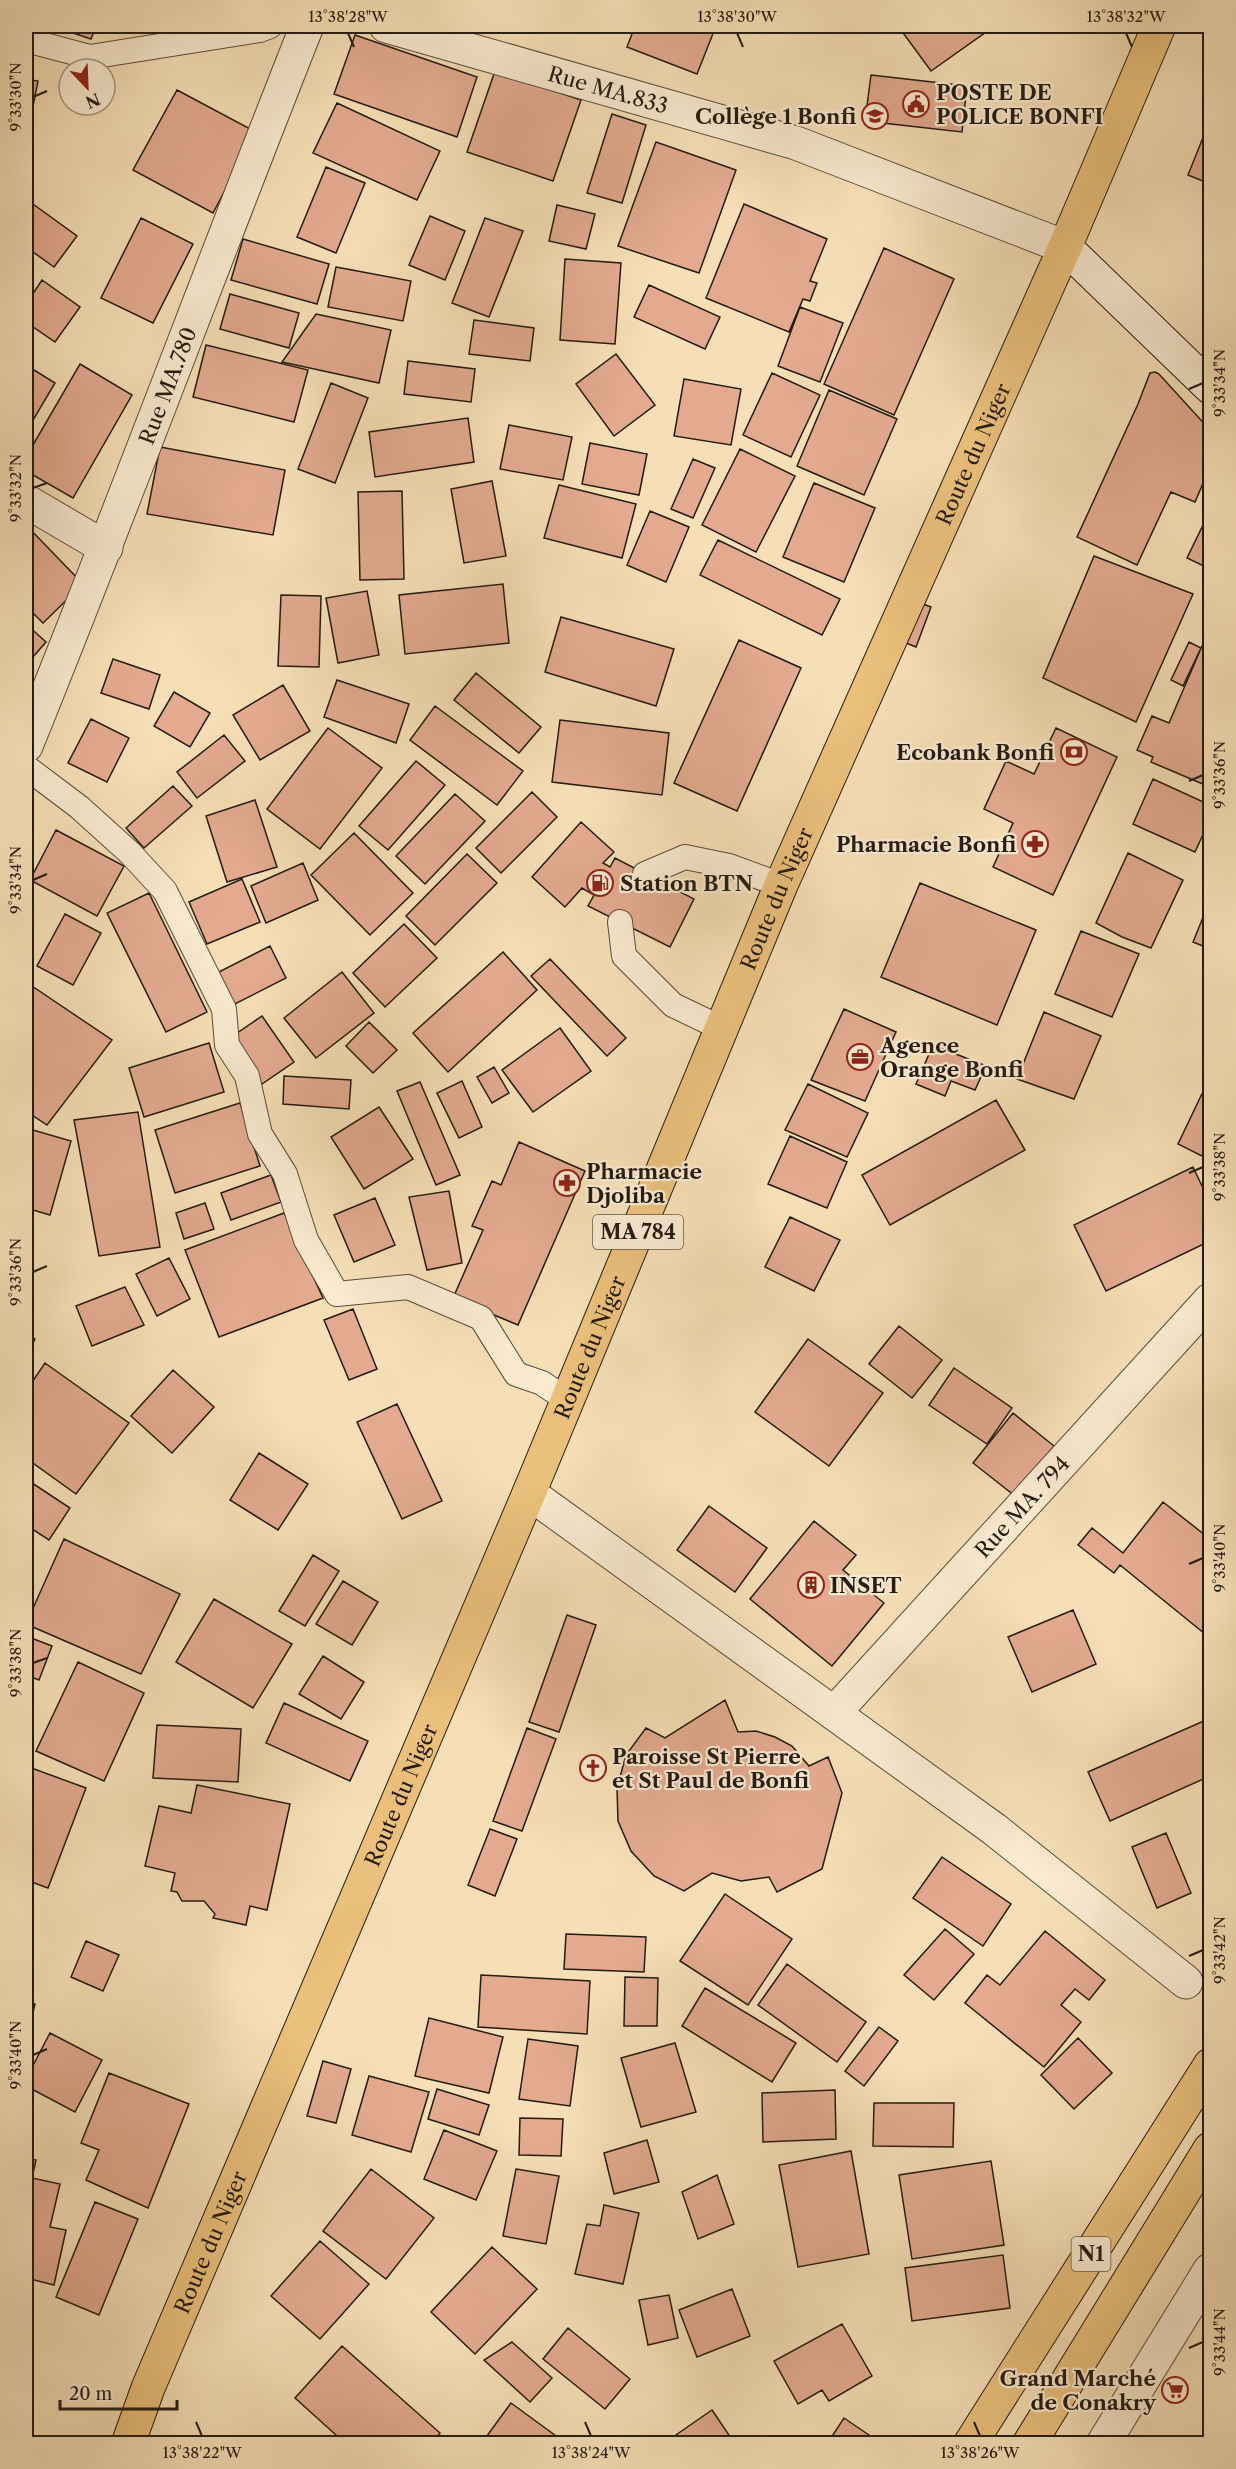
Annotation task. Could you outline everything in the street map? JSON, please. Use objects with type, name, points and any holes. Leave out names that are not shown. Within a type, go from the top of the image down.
[{"type":"main road","name":"Route du Niger","points":[[128,2444],[148,2388],[529,1493],[781,885],[1065,247],[1159,26]]},
{"type":"main road","name":"N1","points":[[970,2444],[1210,2065]]},
{"type":"main road","name":"N1","points":[[1029,2444],[1210,2149]]},
{"type":"street","name":"Rue MA.780","points":[[26,746],[106,548],[228,224],[307,26]]},
{"type":"street","name":"Rue MA.833","points":[[386,26],[796,143],[1065,247]]},
{"type":"street","points":[[1065,247],[1210,387]]},
{"type":"street","points":[[26,501],[106,548]]},
{"type":"street","name":"Rue MA. 794","points":[[834,1713],[1210,1300]]},
{"type":"street","points":[[529,1493],[994,1829],[1186,1982]]},
{"type":"street","points":[[1103,2444],[1210,2270]]},
{"type":"lane","points":[[26,40],[90,57],[260,30],[270,26]]},
{"type":"lane","points":[[26,767],[79,807],[130,854],[165,891],[224,1010],[227,1045],[247,1076],[260,1134],[285,1174],[306,1240],[337,1294],[408,1287],[481,1318],[516,1374],[542,1383],[567,1400]]},
{"type":"lane","points":[[645,874],[685,857],[729,866],[781,885]]},
{"type":"lane","points":[[620,922],[624,956],[673,1005],[723,1029]]},
{"type":"building","points":[[58,26],[96,26],[91,39],[58,28]]},
{"type":"building","points":[[635,26],[716,26],[697,74],[627,47]]},
{"type":"building","points":[[898,26],[981,26],[986,32],[931,71]]},
{"type":"building","points":[[355,35],[477,77],[457,137],[334,94]]},
{"type":"building","points":[[495,71],[581,100],[553,181],[467,152]]},
{"type":"building","name":"POSTE DE POLICE BONFI","points":[[871,75],[967,86],[962,132],[865,121]]},
{"type":"building","points":[[26,79],[38,81],[26,141]]},
{"type":"building","points":[[177,90],[256,132],[213,213],[133,170]]},
{"type":"building","points":[[337,103],[440,151],[417,200],[313,153]]},
{"type":"building","points":[[612,114],[646,125],[622,203],[587,193]]},
{"type":"building","points":[[1210,120],[1210,184],[1188,175]]},
{"type":"building","points":[[656,142],[736,170],[699,273],[618,246]]},
{"type":"building","points":[[326,167],[365,183],[336,253],[297,237]]},
{"type":"building","points":[[26,199],[77,236],[54,267],[26,247]]},
{"type":"building","points":[[744,204],[827,239],[810,281],[817,283],[810,301],[803,299],[789,332],[706,298]]},
{"type":"building","points":[[557,205],[595,214],[586,249],[549,241]]},
{"type":"building","points":[[430,216],[465,231],[445,280],[409,265]]},
{"type":"building","points":[[141,218],[193,244],[153,323],[101,298]]},
{"type":"building","points":[[485,218],[523,231],[489,317],[452,303]]},
{"type":"building","points":[[243,239],[329,264],[317,304],[231,280]]},
{"type":"building","points":[[884,248],[954,279],[894,415],[824,384]]},
{"type":"building","points":[[565,259],[621,263],[615,344],[560,340]]},
{"type":"building","points":[[336,267],[411,281],[403,321],[328,307]]},
{"type":"building","points":[[42,280],[80,307],[55,342],[26,322],[26,304]]},
{"type":"building","points":[[649,285],[720,317],[705,349],[634,317]]},
{"type":"building","points":[[230,294],[299,313],[289,348],[220,329]]},
{"type":"building","points":[[800,307],[843,323],[820,382],[778,366]]},
{"type":"building","points":[[316,314],[391,330],[379,383],[282,362]]},
{"type":"building","points":[[474,320],[534,328],[530,361],[469,354]]},
{"type":"building","points":[[206,345],[308,370],[294,422],[193,397]]},
{"type":"building","points":[[616,354],[655,405],[614,436],[576,384]]},
{"type":"building","points":[[408,361],[475,369],[471,402],[404,394]]},
{"type":"building","points":[[80,364],[132,395],[73,498],[26,471],[26,457]]},
{"type":"building","points":[[26,365],[55,383],[26,432]]},
{"type":"building","points":[[1155,372],[1210,430],[1210,467],[1195,502],[1171,492],[1137,565],[1077,537],[1150,373]]},
{"type":"building","points":[[772,373],[820,395],[791,457],[743,435]]},
{"type":"building","points":[[684,379],[741,389],[731,445],[674,436]]},
{"type":"building","points":[[331,383],[368,398],[335,483],[298,469]]},
{"type":"building","points":[[829,390],[897,419],[864,495],[797,466]]},
{"type":"building","points":[[468,418],[474,462],[375,477],[369,432]]},
{"type":"building","points":[[509,425],[572,437],[563,480],[500,469]]},
{"type":"building","points":[[590,443],[647,454],[639,495],[582,484]]},
{"type":"building","points":[[160,447],[285,470],[273,535],[147,514]]},
{"type":"building","points":[[740,449],[795,476],[756,552],[702,525]]},
{"type":"building","points":[[693,459],[715,468],[693,518],[671,509]]},
{"type":"building","points":[[492,481],[506,556],[464,563],[451,489]]},
{"type":"building","points":[[814,483],[875,508],[844,582],[783,557]]},
{"type":"building","points":[[559,485],[636,504],[622,558],[544,538]]},
{"type":"building","points":[[402,491],[404,579],[360,580],[358,492]]},
{"type":"building","points":[[650,511],[689,527],[666,582],[627,565]]},
{"type":"building","points":[[1208,515],[1210,516],[1210,569],[1187,558]]},
{"type":"building","points":[[26,525],[83,584],[43,623],[26,606]]},
{"type":"building","points":[[718,540],[840,599],[822,635],[700,575]]},
{"type":"building","points":[[1094,556],[1193,594],[1136,722],[1043,678]]},
{"type":"building","points":[[503,584],[509,643],[405,654],[399,595]]},
{"type":"building","points":[[367,591],[379,655],[338,663],[326,598]]},
{"type":"building","points":[[281,595],[321,596],[319,667],[278,666]]},
{"type":"building","points":[[915,601],[931,607],[916,647],[899,640]]},
{"type":"building","points":[[561,617],[674,649],[656,706],[545,672]]},
{"type":"building","points":[[26,624],[46,642],[26,665]]},
{"type":"building","points":[[739,640],[801,668],[737,811],[674,783]]},
{"type":"building","points":[[1189,642],[1201,648],[1183,686],[1171,680]]},
{"type":"building","points":[[1202,646],[1210,650],[1210,787],[1151,762],[1153,757],[1137,750],[1152,716],[1169,723]]},
{"type":"building","points":[[113,659],[160,675],[149,709],[101,693]]},
{"type":"building","points":[[476,673],[541,727],[519,753],[454,700]]},
{"type":"building","points":[[337,680],[409,704],[396,743],[324,717]]},
{"type":"building","points":[[283,685],[310,731],[260,760],[233,715]]},
{"type":"building","points":[[174,692],[210,713],[190,747],[154,726]]},
{"type":"building","points":[[435,706],[523,771],[497,805],[410,740]]},
{"type":"building","points":[[91,719],[129,738],[107,782],[68,763]]},
{"type":"building","points":[[560,720],[669,733],[662,795],[552,782]]},
{"type":"building","points":[[328,728],[382,768],[320,849],[267,809]]},
{"type":"building","points":[[1056,728],[1117,757],[1053,895],[993,867],[1013,823],[984,809],[1006,761],[1034,774]]},
{"type":"building","points":[[224,735],[245,761],[197,798],[177,772]]},
{"type":"building","points":[[416,761],[445,785],[388,850],[359,826]]},
{"type":"building","points":[[1153,779],[1210,805],[1210,819],[1195,852],[1133,824]]},
{"type":"building","points":[[173,786],[192,806],[144,848],[126,828]]},
{"type":"building","points":[[532,792],[557,817],[501,873],[476,848]]},
{"type":"building","points":[[455,794],[485,821],[425,884],[396,856]]},
{"type":"building","points":[[255,800],[277,867],[227,882],[206,816]]},
{"type":"building","name":"Station BTN","points":[[581,822],[614,852],[603,863],[610,867],[615,858],[694,899],[670,947],[588,906],[594,895],[582,888],[565,907],[532,877]]},
{"type":"building","points":[[56,830],[124,866],[97,916],[30,880]]},
{"type":"building","points":[[354,833],[413,893],[370,935],[311,875]]},
{"type":"building","points":[[1128,853],[1183,880],[1151,948],[1122,937],[1096,923]]},
{"type":"building","points":[[467,854],[497,883],[435,945],[406,916]]},
{"type":"building","points":[[303,863],[318,900],[266,923],[251,886]]},
{"type":"building","points":[[242,879],[260,922],[207,944],[189,902]]},
{"type":"building","points":[[920,883],[1036,930],[997,1025],[881,977]]},
{"type":"building","points":[[149,893],[207,1012],[166,1032],[107,913]]},
{"type":"building","points":[[1210,900],[1210,949],[1193,942]]},
{"type":"building","points":[[65,914],[101,933],[73,985],[37,966]]},
{"type":"building","points":[[404,924],[437,958],[385,1007],[353,973]]},
{"type":"building","points":[[1081,931],[1139,954],[1112,1017],[1055,994]]},
{"type":"building","points":[[270,946],[286,978],[225,1009],[209,977]]},
{"type":"building","points":[[503,952],[537,990],[448,1072],[413,1033]]},
{"type":"building","points":[[550,959],[626,1038],[607,1056],[531,976]]},
{"type":"building","points":[[342,972],[374,1013],[316,1058],[284,1018]]},
{"type":"building","points":[[26,982],[112,1040],[47,1125],[26,1111]]},
{"type":"building","points":[[844,1009],[896,1032],[865,1101],[811,1080]]},
{"type":"building","points":[[1044,1012],[1101,1036],[1074,1099],[1017,1079]]},
{"type":"building","points":[[262,1016],[294,1062],[262,1084],[230,1038]]},
{"type":"building","points":[[369,1022],[397,1050],[373,1073],[346,1046]]},
{"type":"building","points":[[560,1028],[591,1071],[533,1112],[502,1070]]},
{"type":"building","points":[[209,1043],[224,1092],[144,1117],[129,1068]]},
{"type":"building","points":[[933,1045],[986,1066],[975,1090],[951,1081],[945,1096],[916,1084]]},
{"type":"building","points":[[494,1067],[509,1093],[492,1103],[477,1077]]},
{"type":"building","points":[[284,1076],[351,1080],[349,1109],[283,1104]]},
{"type":"building","points":[[1210,1077],[1210,1160],[1178,1144]]},
{"type":"building","points":[[462,1081],[482,1127],[459,1138],[437,1093]]},
{"type":"building","points":[[420,1082],[460,1175],[436,1185],[397,1091]]},
{"type":"building","points":[[808,1084],[868,1113],[847,1157],[785,1130]]},
{"type":"building","points":[[996,1100],[1025,1150],[890,1225],[862,1175]]},
{"type":"building","points":[[240,1103],[260,1166],[175,1193],[155,1130]]},
{"type":"building","points":[[379,1107],[413,1159],[364,1189],[331,1137]]},
{"type":"building","points":[[138,1112],[160,1247],[99,1256],[74,1120]]},
{"type":"building","points":[[26,1128],[71,1141],[50,1215],[26,1208]]},
{"type":"building","points":[[790,1136],[847,1162],[827,1208],[768,1184]]},
{"type":"building","points":[[519,1142],[585,1171],[518,1325],[453,1298],[483,1230],[472,1226],[492,1181],[501,1185]]},
{"type":"building","points":[[1193,1167],[1210,1203],[1210,1241],[1106,1291],[1074,1225]]},
{"type":"building","points":[[271,1175],[281,1202],[231,1220],[221,1193]]},
{"type":"building","points":[[449,1191],[462,1263],[427,1270],[409,1197]]},
{"type":"building","points":[[375,1198],[395,1245],[354,1262],[334,1215]]},
{"type":"building","points":[[205,1203],[214,1229],[184,1239],[176,1213]]},
{"type":"building","points":[[284,1213],[323,1298],[219,1337],[185,1250]]},
{"type":"building","points":[[790,1217],[840,1240],[814,1291],[765,1267]]},
{"type":"building","points":[[169,1258],[190,1299],[157,1316],[136,1274]]},
{"type":"building","points":[[125,1287],[144,1325],[92,1346],[76,1306]]},
{"type":"building","points":[[353,1309],[377,1369],[349,1380],[324,1320]]},
{"type":"building","points":[[899,1326],[942,1360],[912,1398],[869,1364]]},
{"type":"building","points":[[26,1335],[35,1339],[26,1359]]},
{"type":"building","points":[[808,1339],[883,1393],[829,1466],[755,1412]]},
{"type":"building","points":[[45,1363],[129,1423],[76,1494],[26,1458],[26,1391]]},
{"type":"building","points":[[954,1368],[1012,1408],[987,1444],[929,1405]]},
{"type":"building","points":[[173,1370],[214,1407],[172,1453],[131,1416]]},
{"type":"building","points":[[397,1404],[442,1501],[402,1519],[357,1422]]},
{"type":"building","points":[[1013,1413],[1054,1446],[1015,1496],[973,1463]]},
{"type":"building","points":[[259,1453],[308,1484],[278,1530],[230,1500]]},
{"type":"building","points":[[26,1479],[70,1508],[49,1540],[26,1525]]},
{"type":"building","points":[[1163,1502],[1210,1539],[1210,1638],[1120,1565],[1114,1573],[1078,1545],[1092,1528],[1123,1553]]},
{"type":"building","points":[[709,1506],[767,1548],[735,1592],[677,1550]]},
{"type":"building","name":"INSET","points":[[814,1521],[856,1555],[843,1570],[884,1603],[832,1666],[750,1599]]},
{"type":"building","points":[[64,1539],[180,1594],[141,1674],[26,1624]]},
{"type":"building","points":[[313,1555],[339,1571],[305,1626],[279,1611]]},
{"type":"building","points":[[343,1581],[378,1602],[352,1645],[316,1624]]},
{"type":"building","points":[[214,1599],[292,1644],[253,1708],[176,1662]]},
{"type":"building","points":[[1073,1610],[1096,1664],[1032,1692],[1008,1637]]},
{"type":"building","points":[[567,1615],[596,1625],[559,1732],[529,1722]]},
{"type":"building","points":[[26,1636],[52,1646],[39,1680],[26,1675]]},
{"type":"building","points":[[323,1656],[364,1682],[341,1719],[299,1694]]},
{"type":"building","points":[[78,1662],[144,1693],[104,1781],[36,1751]]},
{"type":"building","points":[[725,1700],[738,1732],[756,1731],[775,1737],[792,1746],[809,1766],[828,1757],[842,1793],[822,1869],[777,1892],[769,1877],[741,1881],[712,1873],[684,1891],[654,1876],[631,1851],[618,1821],[617,1788],[626,1755],[646,1728],[665,1738]]},
{"type":"building","points":[[284,1703],[368,1741],[350,1781],[266,1743]]},
{"type":"building","points":[[1206,1720],[1210,1729],[1210,1776],[1110,1821],[1088,1772]]},
{"type":"building","points":[[157,1725],[241,1729],[238,1782],[153,1778]]},
{"type":"building","points":[[527,1728],[556,1739],[522,1831],[493,1821]]},
{"type":"building","points":[[26,1766],[86,1788],[48,1888],[26,1880]]},
{"type":"building","points":[[197,1785],[290,1804],[267,1910],[250,1906],[246,1925],[213,1918],[215,1914],[204,1901],[182,1901],[177,1892],[171,1891],[175,1873],[145,1866],[159,1806],[191,1813]]},
{"type":"building","points":[[490,1829],[517,1839],[495,1896],[468,1885]]},
{"type":"building","points":[[1166,1833],[1191,1893],[1157,1908],[1132,1847]]},
{"type":"building","points":[[942,1857],[1011,1904],[983,1946],[913,1898]]},
{"type":"building","points":[[725,1894],[792,1939],[748,2005],[680,1961]]},
{"type":"building","points":[[945,1929],[974,1954],[934,2000],[904,1975]]},
{"type":"building","points":[[1045,1931],[1105,1980],[1089,2000],[1075,1989],[1061,2005],[1081,2022],[1044,2067],[965,2003],[987,1975],[1000,1985]]},
{"type":"building","points":[[566,1934],[646,1937],[644,1972],[564,1969]]},
{"type":"building","points":[[86,1941],[119,1955],[103,1991],[71,1977]]},
{"type":"building","points":[[787,1964],[866,2022],[837,2062],[758,2005]]},
{"type":"building","points":[[481,1975],[590,1981],[587,2034],[478,2027]]},
{"type":"building","points":[[625,1977],[658,1978],[657,2026],[624,2026]]},
{"type":"building","points":[[705,1988],[796,2043],[772,2082],[682,2026]]},
{"type":"building","points":[[26,2004],[35,2004],[26,2042]]},
{"type":"building","points":[[429,2018],[503,2037],[489,2093],[415,2076]]},
{"type":"building","points":[[879,2027],[898,2041],[864,2086],[845,2071]]},
{"type":"building","points":[[50,2033],[102,2060],[75,2112],[26,2086],[26,2079]]},
{"type":"building","points":[[1078,2038],[1112,2073],[1074,2109],[1041,2075]]},
{"type":"building","points":[[528,2039],[578,2046],[570,2106],[519,2099]]},
{"type":"building","points":[[675,2043],[696,2112],[641,2127],[621,2058]]},
{"type":"building","points":[[323,2061],[351,2069],[336,2123],[307,2116]]},
{"type":"building","points":[[109,2073],[189,2104],[148,2208],[86,2180],[99,2150],[81,2143]]},
{"type":"building","points":[[369,2076],[429,2092],[411,2152],[352,2135]]},
{"type":"building","points":[[437,2089],[489,2105],[479,2135],[428,2119]]},
{"type":"building","points":[[835,2090],[836,2139],[763,2142],[762,2093]]},
{"type":"building","points":[[874,2103],[954,2103],[953,2147],[873,2146]]},
{"type":"building","points":[[520,2118],[563,2119],[561,2156],[519,2155]]},
{"type":"building","points":[[444,2130],[497,2151],[476,2200],[424,2179]]},
{"type":"building","points":[[647,2140],[659,2182],[614,2194],[604,2153]]},
{"type":"building","points":[[851,2151],[869,2254],[798,2267],[779,2165]]},
{"type":"building","points":[[26,2158],[36,2160],[32,2178],[60,2184],[50,2227],[66,2230],[54,2285],[26,2278]]},
{"type":"building","points":[[991,2161],[1004,2245],[912,2259],[899,2175]]},
{"type":"building","points":[[371,2169],[434,2218],[386,2279],[323,2231]]},
{"type":"building","points":[[516,2169],[559,2176],[546,2244],[503,2236]]},
{"type":"building","points":[[717,2175],[734,2224],[698,2239],[682,2192]]},
{"type":"building","points":[[95,2202],[138,2219],[99,2315],[56,2297]]},
{"type":"building","points":[[604,2205],[639,2213],[623,2284],[575,2274],[587,2224],[600,2226]]},
{"type":"building","points":[[320,2241],[369,2284],[320,2339],[271,2296]]},
{"type":"building","points":[[492,2247],[537,2289],[475,2354],[431,2312]]},
{"type":"building","points":[[1003,2255],[1010,2308],[912,2321],[905,2268]]},
{"type":"building","points":[[732,2289],[750,2336],[697,2357],[679,2310]]},
{"type":"building","points":[[669,2295],[678,2338],[648,2345],[639,2300]]},
{"type":"building","points":[[842,2324],[872,2376],[829,2401],[822,2390],[798,2404],[774,2361]]},
{"type":"building","points":[[568,2328],[630,2379],[605,2409],[543,2359]]},
{"type":"building","points":[[512,2342],[552,2378],[530,2402],[484,2360]]},
{"type":"building","points":[[342,2346],[440,2433],[431,2444],[376,2444],[369,2437],[363,2444],[346,2444],[295,2398]]},
{"type":"building","points":[[511,2403],[567,2444],[481,2444]]},
{"type":"building","points":[[712,2410],[735,2444],[663,2444]]},
{"type":"building","points":[[844,2418],[882,2444],[827,2444]]},
{"type":"place","name":"POSTE DE POLICE BONFI","points":[[916,104]]},
{"type":"place","name":"Collège 1 Bonfi","points":[[875,116]]},
{"type":"place","name":"Ecobank Bonfi","points":[[1074,752]]},
{"type":"place","name":"Pharmacie Bonfi","points":[[1035,844]]},
{"type":"place","name":"Station BTN","points":[[600,883]]},
{"type":"place","name":"Agence Orange Bonfi","points":[[860,1057]]},
{"type":"place","name":"Pharmacie Djoliba","points":[[567,1183]]},
{"type":"place","name":"INSET","points":[[811,1585]]},
{"type":"place","name":"Paroisse St Pierre et St Paul de Bonfi","points":[[593,1768]]},
{"type":"place","name":"Grand Marché de Conakry","points":[[1175,2390]]}]
